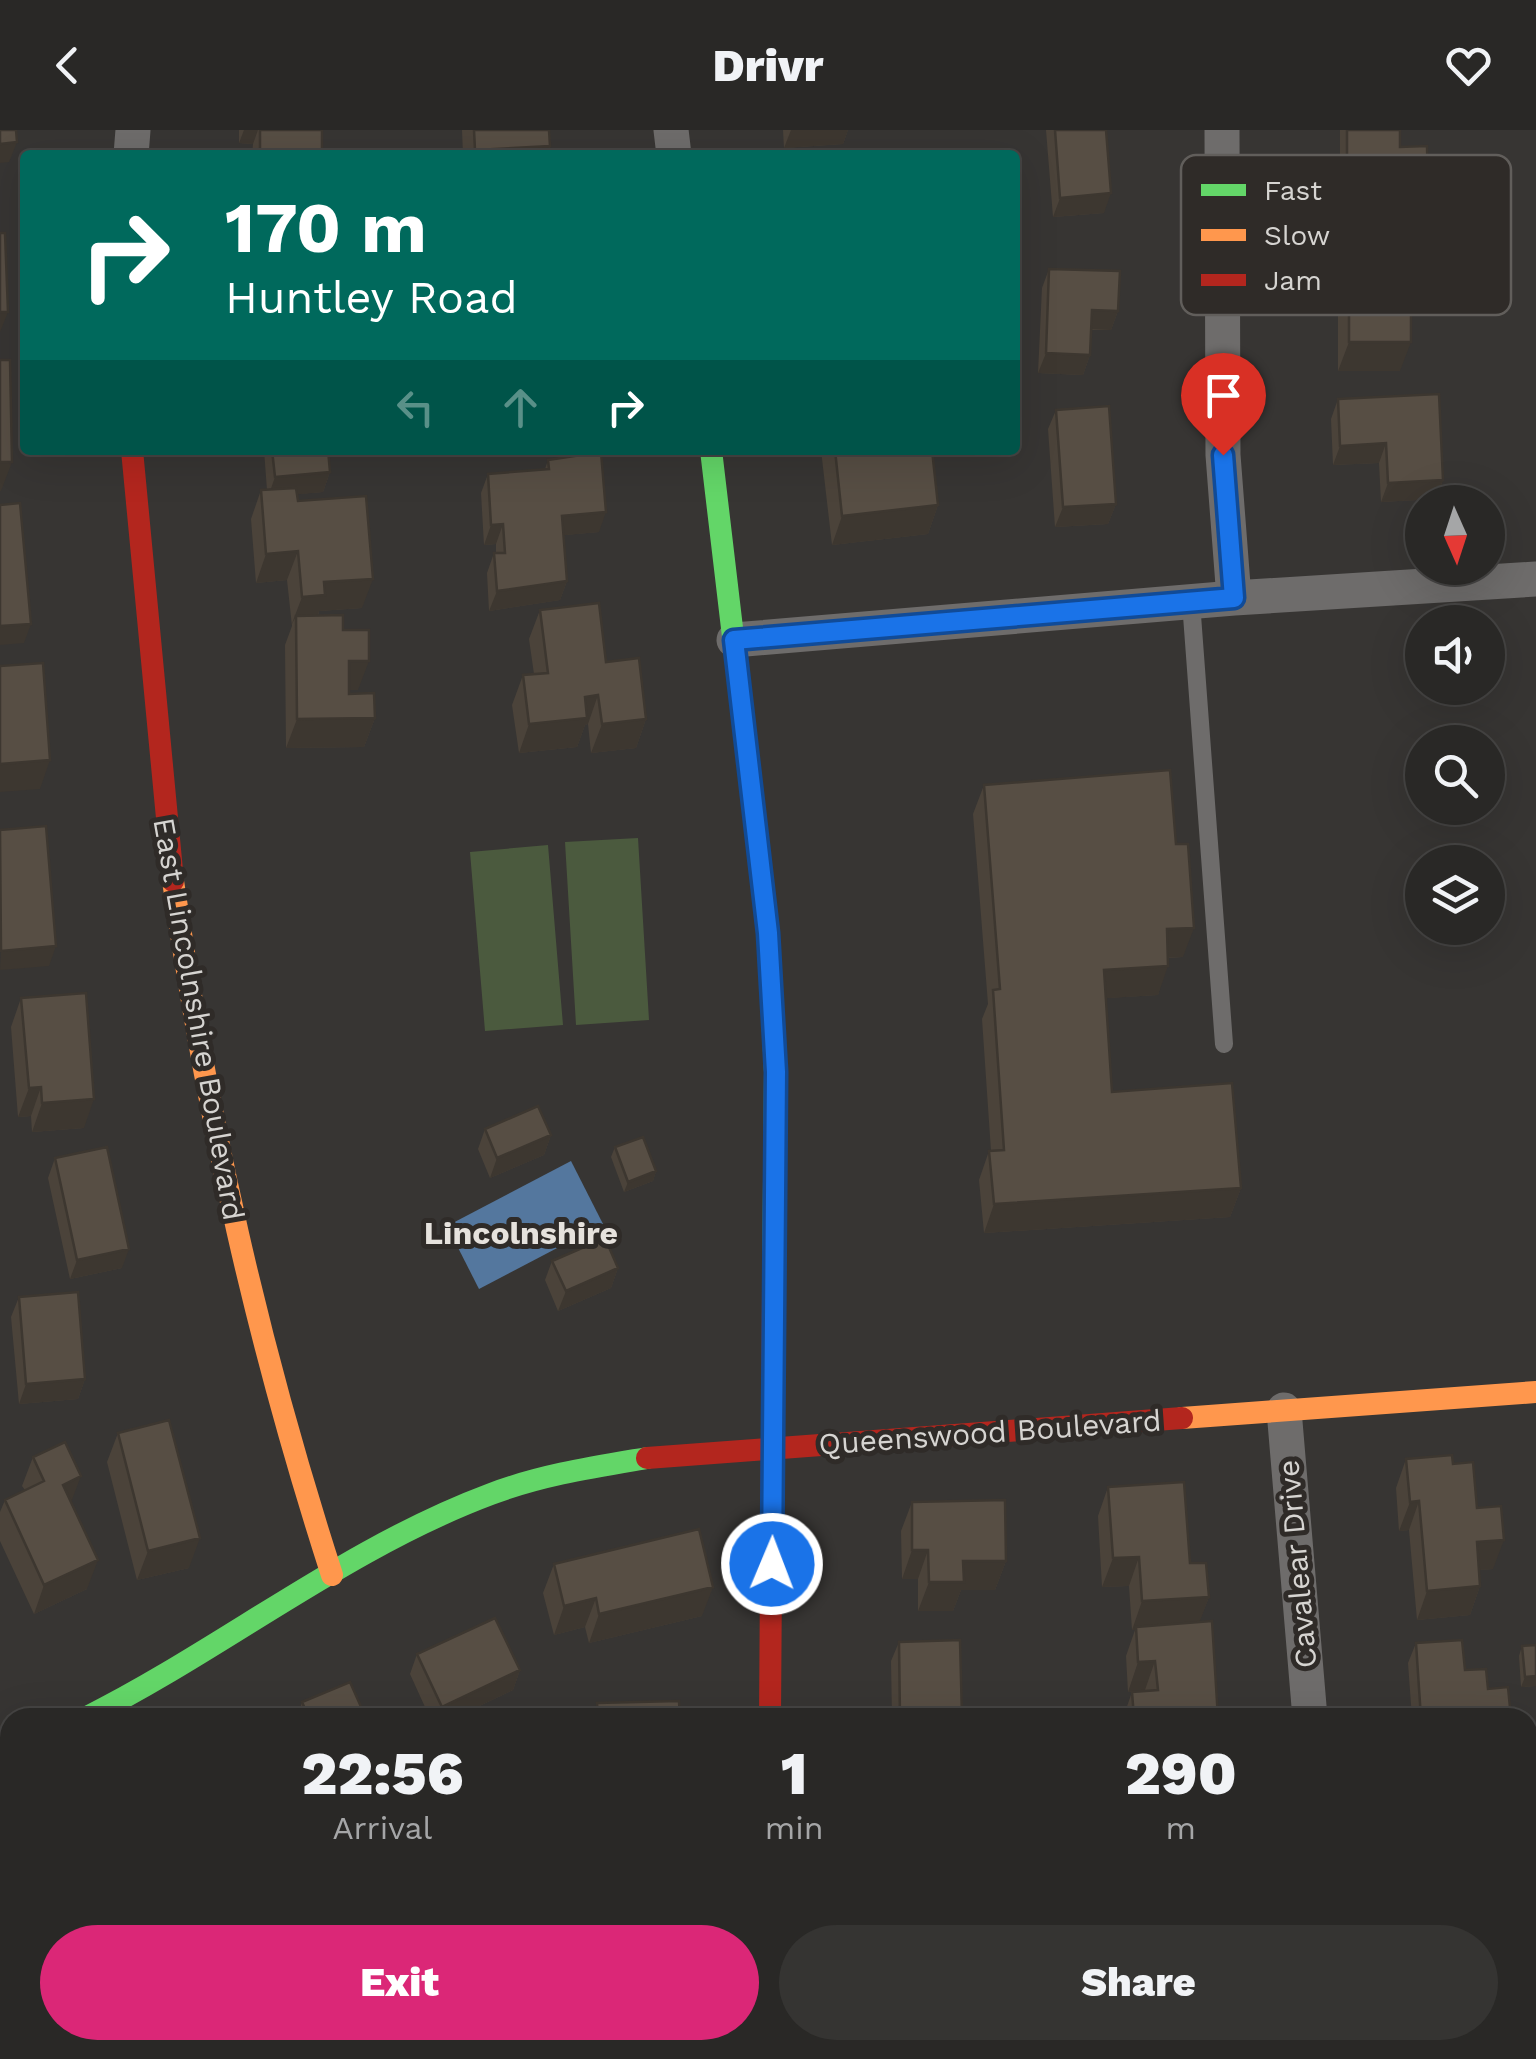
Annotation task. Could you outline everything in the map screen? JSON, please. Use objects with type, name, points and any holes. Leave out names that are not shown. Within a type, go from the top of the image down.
[{"type":"street","points":[[1222,130],[1222,155]]},
{"type":"street","points":[[1223,315],[1223,455],[1234,598]]},
{"type":"street","name":"East Lincolnshire Boulevard","points":[[132,455],[160,784],[210,1108],[248,1292],[283,1426],[332,1575]]},
{"type":"street","points":[[712,455],[768,933],[776,1072],[770,1708]]},
{"type":"street","points":[[734,640],[1234,598],[1536,579]]},
{"type":"street","name":"Queenswood Boulevard","points":[[107,1708],[141,1692],[332,1575],[454,1510],[530,1482],[606,1464],[1536,1392]]},
{"type":"street","name":"Cavalear Drive","points":[[1284,1410],[1309,1708]]},
{"type":"lane","points":[[1191,602],[1224,1044]]},
{"type":"green space","points":[[638,838],[649,1020],[576,1025],[565,842]]},
{"type":"green space","points":[[548,845],[563,1025],[485,1031],[470,852]]},
{"type":"water","points":[[571,1161],[603,1224],[479,1289],[447,1226]]},
{"type":"building","points":[[0,130],[16,130],[17,142],[0,144]]},
{"type":"building","points":[[260,130],[322,130],[322,150],[260,150]]},
{"type":"building","points":[[474,130],[549,130],[550,146],[475,150]]},
{"type":"building","points":[[1055,130],[1106,130],[1111,193],[1060,198]]},
{"type":"building","points":[[1347,130],[1400,130],[1400,147],[1427,146],[1427,155],[1347,155]]},
{"type":"building","points":[[0,233],[5,233],[8,312],[0,312]]},
{"type":"building","points":[[1049,269],[1120,271],[1118,311],[1092,310],[1090,355],[1046,353]]},
{"type":"building","points":[[1349,315],[1411,315],[1411,342],[1349,342]]},
{"type":"building","points":[[0,360],[10,360],[12,462],[0,462]]},
{"type":"building","points":[[1439,394],[1443,480],[1388,483],[1386,443],[1340,446],[1338,399]]},
{"type":"building","points":[[1109,406],[1116,504],[1063,507],[1056,410]]},
{"type":"building","points":[[273,455],[328,455],[330,472],[275,477]]},
{"type":"building","points":[[601,455],[606,512],[562,516],[567,581],[497,591],[494,553],[505,553],[503,524],[491,525],[488,474],[549,469],[548,460]]},
{"type":"building","points":[[836,455],[933,455],[938,505],[842,516]]},
{"type":"building","points":[[296,488],[298,501],[366,496],[373,579],[324,582],[325,595],[302,597],[298,551],[266,554],[261,490]]},
{"type":"building","points":[[20,503],[31,624],[0,626],[0,505]]},
{"type":"building","points":[[599,603],[606,662],[639,658],[646,719],[602,724],[598,695],[585,697],[587,718],[529,724],[523,675],[548,673],[540,610]]},
{"type":"building","points":[[343,615],[343,630],[369,630],[369,661],[349,661],[349,694],[374,693],[375,718],[297,719],[296,616]]},
{"type":"building","points":[[43,663],[50,760],[0,764],[0,666]]},
{"type":"building","points":[[1170,770],[1176,844],[1188,844],[1194,928],[1167,929],[1168,966],[1104,970],[1112,1092],[1232,1083],[1241,1188],[994,1204],[989,1151],[1004,1150],[993,990],[1000,989],[984,785]]},
{"type":"building","points":[[46,826],[56,946],[1,951],[0,830]]},
{"type":"building","points":[[86,993],[94,1099],[42,1103],[41,1087],[29,1088],[21,998]]},
{"type":"building","points":[[538,1106],[551,1135],[497,1158],[485,1129]]},
{"type":"building","points":[[643,1137],[656,1171],[628,1182],[615,1147]]},
{"type":"building","points":[[107,1147],[129,1249],[77,1260],[55,1158]]},
{"type":"building","points":[[605,1238],[618,1268],[566,1291],[552,1261]]},
{"type":"building","points":[[78,1292],[85,1379],[26,1384],[19,1297]]},
{"type":"building","points":[[169,1420],[200,1538],[148,1551],[118,1433]]},
{"type":"building","points":[[65,1442],[81,1476],[63,1485],[98,1560],[44,1585],[5,1500],[44,1481],[33,1457]]},
{"type":"building","points":[[1452,1455],[1453,1464],[1473,1462],[1477,1508],[1501,1506],[1504,1540],[1477,1542],[1480,1586],[1427,1591],[1419,1501],[1410,1502],[1406,1459]]},
{"type":"building","points":[[1184,1482],[1190,1563],[1206,1563],[1209,1597],[1142,1601],[1139,1557],[1113,1558],[1108,1487]]},
{"type":"building","points":[[1005,1500],[1006,1561],[963,1561],[964,1582],[929,1582],[928,1550],[912,1550],[912,1502]]},
{"type":"building","points":[[699,1529],[713,1587],[599,1614],[596,1598],[564,1606],[554,1564]]},
{"type":"building","points":[[495,1618],[520,1670],[442,1707],[417,1654]]},
{"type":"building","points":[[1212,1621],[1217,1708],[1133,1708],[1132,1692],[1158,1690],[1155,1661],[1138,1662],[1136,1627]]},
{"type":"building","points":[[960,1640],[962,1708],[900,1708],[899,1642]]},
{"type":"building","points":[[1462,1640],[1465,1670],[1486,1669],[1488,1689],[1508,1687],[1510,1708],[1420,1708],[1416,1643]]},
{"type":"building","points":[[1536,1645],[1536,1676],[1525,1677],[1522,1646]]},
{"type":"building","points":[[350,1682],[362,1708],[305,1708],[302,1702]]},
{"type":"building","points":[[679,1701],[679,1708],[597,1708],[597,1703]]},
{"type":"traffic: fast","points":[[712,455],[768,933],[775,1072],[773,1290]]},
{"type":"traffic: fast","points":[[104,1708],[335,1570],[438,1516],[529,1482],[647,1458]]},
{"type":"traffic: slow","points":[[173,881],[202,1058],[238,1231],[280,1403],[332,1575]]},
{"type":"traffic: slow","points":[[1182,1418],[1536,1392]]},
{"type":"traffic: jam","points":[[132,455],[173,881]]},
{"type":"traffic: jam","points":[[770,1708],[773,1290]]},
{"type":"traffic: jam","points":[[647,1458],[1182,1418]]},
{"type":"district","name":"Lincolnshire","points":[[521,1233]]},
{"type":"route","points":[[772,1564],[776,1072],[768,933],[734,640],[1234,598],[1223,455]]}]
